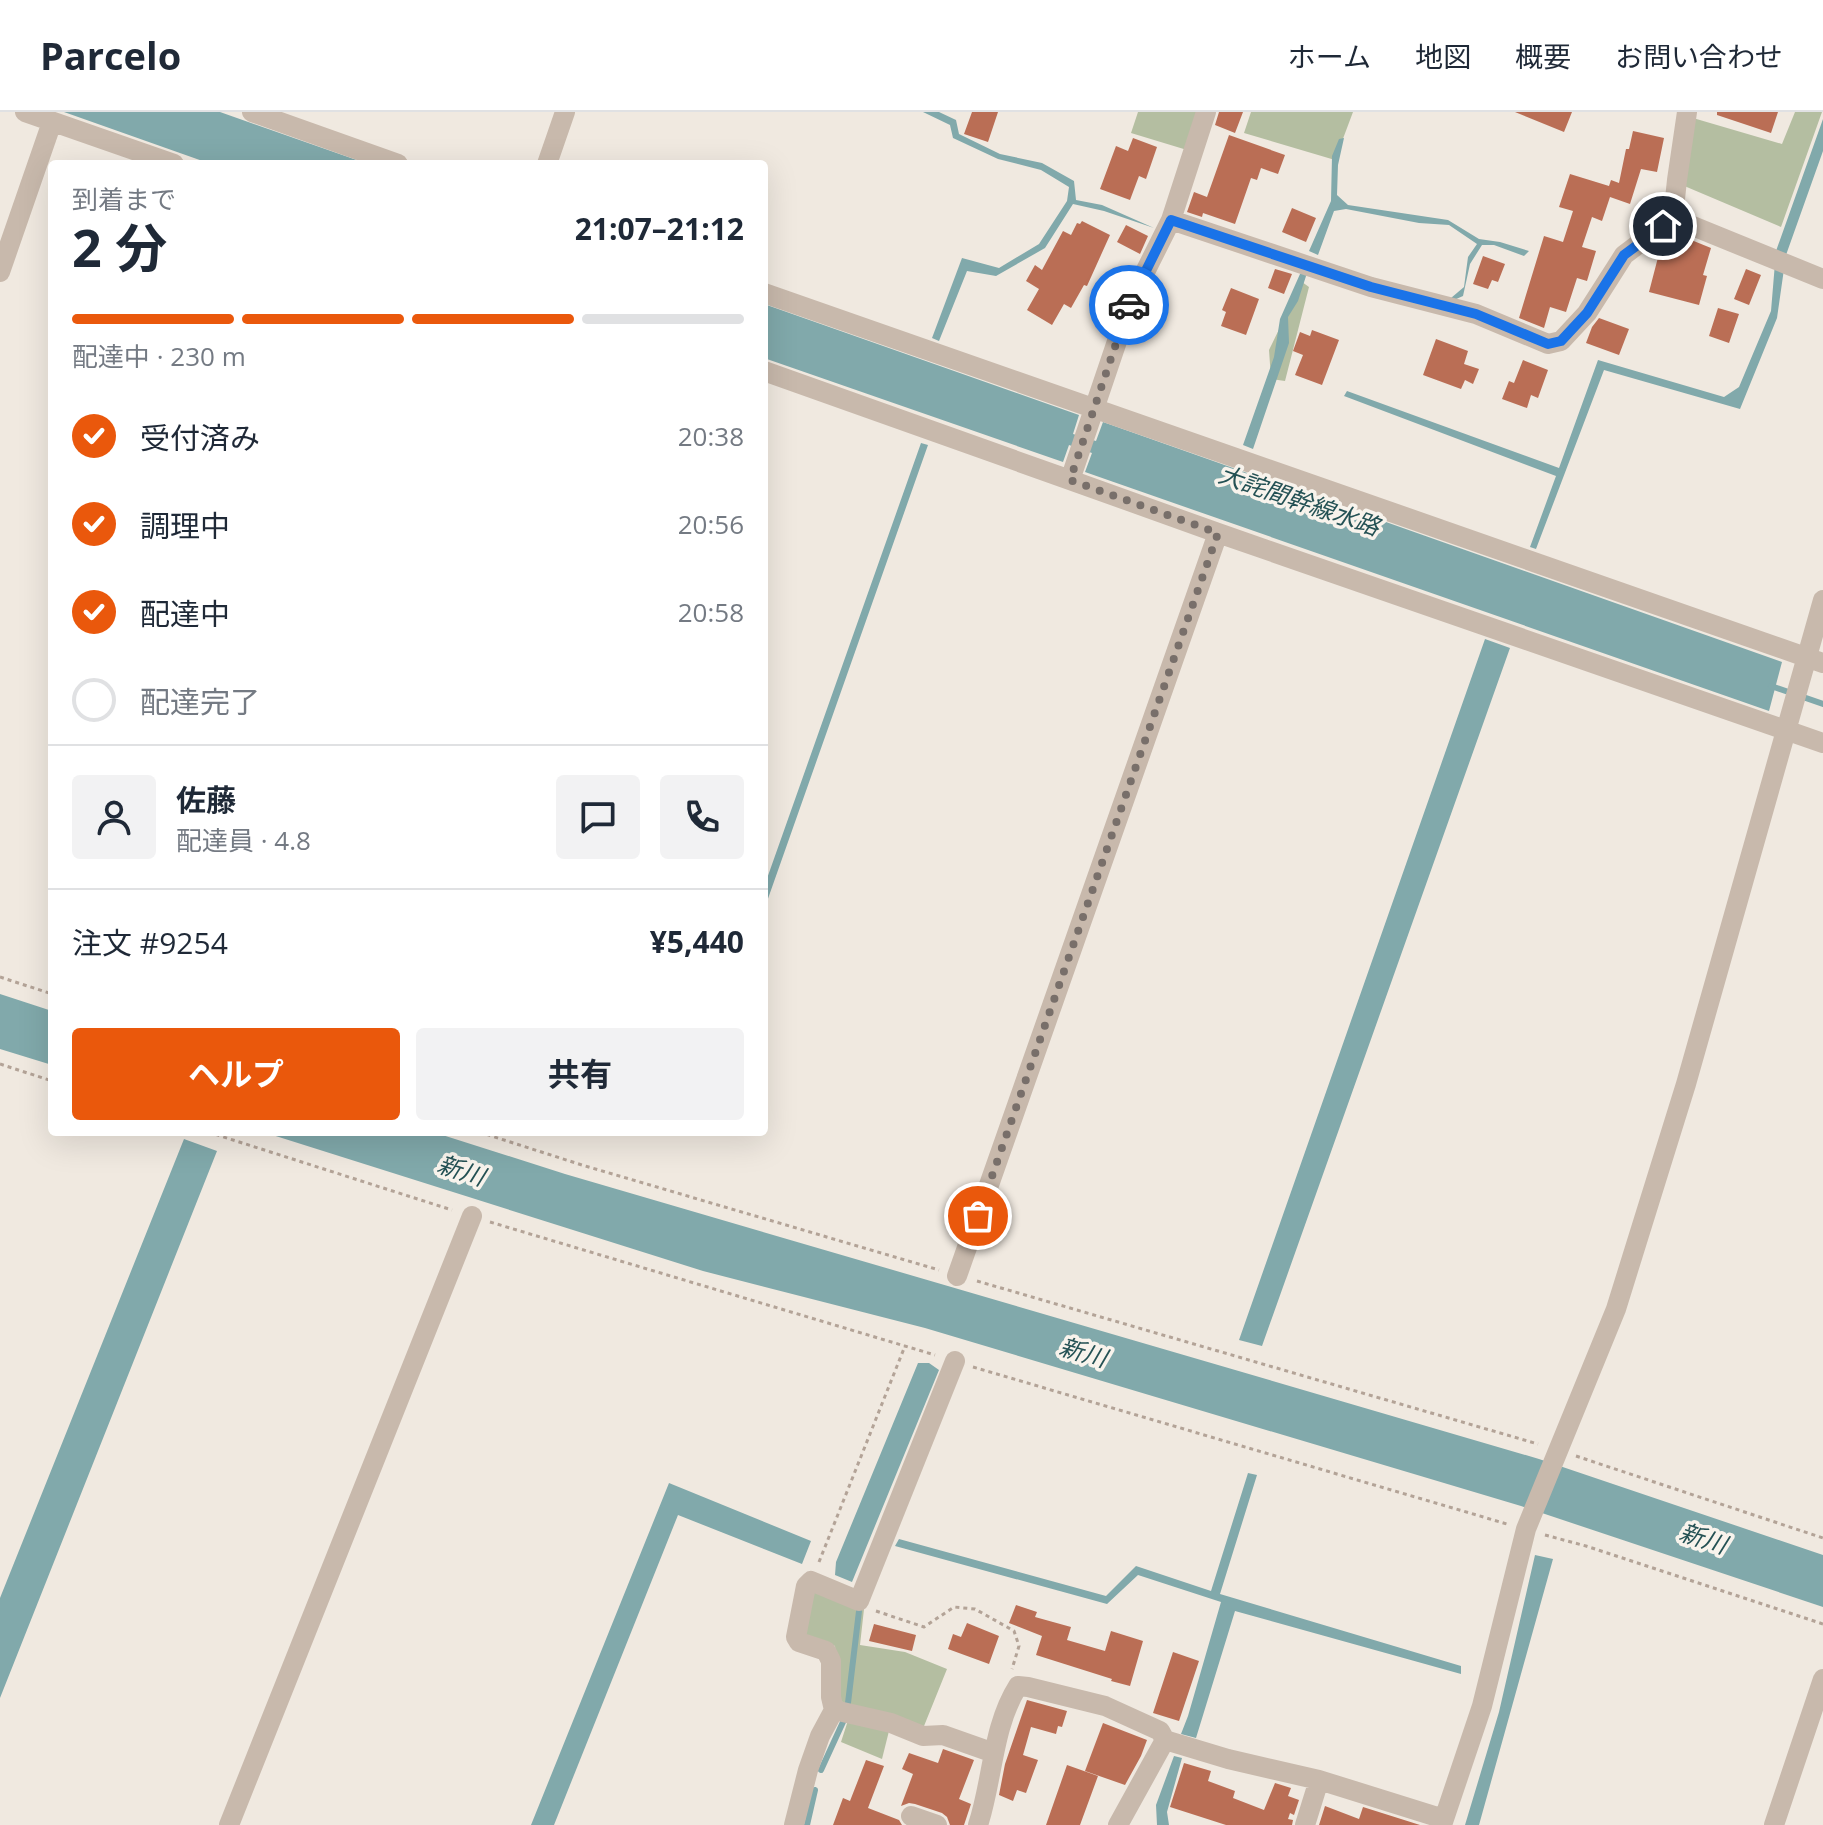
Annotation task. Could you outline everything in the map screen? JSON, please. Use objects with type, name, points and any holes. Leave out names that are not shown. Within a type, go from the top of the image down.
[{"type":"street","points":[[25,112],[162,160]]},
{"type":"street","points":[[252,112],[387,160]]},
{"type":"street","points":[[548,160],[565,112]]},
{"type":"street","points":[[1070,480],[1131,300],[1171,220],[1206,112]]},
{"type":"street","points":[[1171,220],[1371,287],[1476,314],[1548,344],[1561,341],[1587,313],[1624,255],[1673,218],[1687,112]]},
{"type":"street","points":[[0,272],[52,122]]},
{"type":"street","points":[[1673,218],[1823,279]]},
{"type":"street","points":[[768,294],[1815,661]]},
{"type":"street","points":[[768,372],[1823,743]]},
{"type":"street","points":[[957,1276],[1218,533]]},
{"type":"street","points":[[978,1825],[987,1799],[994,1753],[1010,1700],[1018,1686],[1105,1706],[1160,1731],[1165,1740],[1228,1759],[1319,1780],[1443,1822],[1482,1706],[1526,1529],[1616,1309],[1686,1084],[1801,681],[1815,661],[1823,600]]},
{"type":"street","points":[[229,1825],[472,1216]]},
{"type":"street","points":[[794,1825],[808,1770],[820,1736],[834,1710],[831,1661],[826,1651],[799,1642],[796,1637],[806,1586],[811,1581],[859,1601],[955,1361]]},
{"type":"street","points":[[1774,1825],[1823,1679]]},
{"type":"street","points":[[834,1710],[891,1723],[923,1736],[943,1735],[994,1753]]},
{"type":"street","points":[[1118,1825],[1165,1740]]},
{"type":"street","points":[[1305,1825],[1319,1780]]},
{"type":"street","points":[[911,1816],[937,1825]]},
{"type":"path","points":[[0,977],[48,993]]},
{"type":"path","points":[[0,1064],[48,1080]]},
{"type":"path","points":[[221,1136],[472,1216],[1586,1546],[1823,1624]]},
{"type":"path","points":[[491,1136],[957,1276],[1557,1450],[1823,1538]]},
{"type":"path","points":[[811,1581],[905,1346]]},
{"type":"path","points":[[859,1601],[882,1614],[924,1627],[954,1607],[975,1609],[1014,1631],[1019,1646],[1011,1675],[1018,1686]]},
{"type":"green space","points":[[1138,112],[1200,112],[1187,150],[1131,133]]},
{"type":"green space","points":[[1251,112],[1353,112],[1335,160],[1244,133]]},
{"type":"green space","points":[[1795,112],[1822,112],[1781,227],[1682,185],[1693,118],[1782,144]]},
{"type":"green space","points":[[1302,282],[1309,287],[1285,381],[1271,379],[1269,350]]},
{"type":"green space","points":[[813,1590],[864,1609],[860,1645],[905,1652],[947,1669],[922,1731],[892,1719],[882,1759],[841,1742],[852,1708],[838,1699],[835,1646],[803,1634]]},
{"type":"water","points":[[64,112],[220,112],[357,160],[200,160]]},
{"type":"water","points":[[923,112],[939,112],[956,120],[959,134],[1000,154],[1042,163],[1074,181],[1076,200],[1102,205],[1154,228],[1073,204],[1045,248],[996,276],[967,271],[939,341],[932,338],[962,258],[999,268],[1039,244],[1067,201],[1069,187],[1041,170],[998,159],[953,138],[950,125]]},
{"type":"water","points":[[1823,119],[1823,151],[1786,255],[1777,318],[1740,409],[1604,370],[1536,549],[1530,547],[1556,476],[1344,396],[1347,391],[1559,468],[1598,360],[1724,397],[1739,387],[1771,311],[1776,251]]},
{"type":"water","points":[[1344,138],[1338,165],[1337,195],[1348,205],[1448,220],[1479,239],[1529,251],[1524,256],[1494,245],[1482,245],[1470,264],[1463,296],[1454,300],[1451,298],[1464,287],[1468,257],[1477,244],[1449,225],[1419,223],[1346,209],[1334,211],[1318,255],[1309,251],[1331,201],[1332,156],[1339,139]]},
{"type":"water","points":[[1307,273],[1298,301],[1288,317],[1289,343],[1253,449],[1243,445],[1274,357],[1280,319],[1300,274]]},
{"type":"water","points":[[768,305],[1079,415],[1073,434],[1096,441],[1103,422],[1782,662],[1769,711],[1085,472],[1092,453],[1069,445],[1063,462],[768,359]]},
{"type":"water","points":[[921,443],[928,445],[768,899],[768,876]]},
{"type":"water","points":[[1485,639],[1510,648],[1262,1346],[1239,1340]]},
{"type":"water","points":[[0,994],[48,1010],[48,1064],[0,1049]]},
{"type":"water","name":"新川","points":[[276,1136],[446,1136],[565,1174],[1539,1459],[1823,1555],[1823,1607],[1521,1506],[925,1328],[703,1271]]},
{"type":"water","points":[[184,1139],[217,1151],[0,1698],[0,1598]]},
{"type":"water","points":[[918,1363],[929,1363],[939,1370],[852,1582],[835,1575],[836,1562]]},
{"type":"water","points":[[1248,1473],[1257,1475],[1220,1594],[1461,1666],[1461,1674],[1235,1611],[1196,1738],[1181,1734],[1221,1602],[1138,1575],[1107,1604],[895,1546],[899,1539],[1106,1596],[1136,1566],[1211,1591]]},
{"type":"water","points":[[669,1483],[811,1541],[802,1564],[678,1515],[554,1825],[531,1825]]},
{"type":"water","points":[[1535,1555],[1553,1559],[1479,1825],[1465,1825],[1499,1712]]},
{"type":"water","points":[[1174,1756],[1182,1758],[1167,1812],[1169,1825],[1157,1825],[1156,1805]]},
{"type":"building","points":[[972,112],[998,112],[988,142],[964,134]]},
{"type":"building","points":[[1219,112],[1243,112],[1235,133],[1215,125]]},
{"type":"building","points":[[1515,112],[1572,112],[1564,132]]},
{"type":"building","points":[[1717,112],[1778,112],[1771,133],[1717,115]]},
{"type":"building","points":[[1633,131],[1664,138],[1657,172],[1641,169],[1630,204],[1610,197],[1602,221],[1592,217],[1582,247],[1596,251],[1587,281],[1577,278],[1566,312],[1550,307],[1544,328],[1519,318],[1544,236],[1563,242],[1573,211],[1559,207],[1570,174],[1609,186],[1611,180],[1619,183]]},
{"type":"building","points":[[1229,135],[1285,155],[1278,174],[1261,168],[1257,180],[1251,178],[1235,224],[1203,213],[1202,217],[1187,212],[1194,192],[1207,197]]},
{"type":"building","points":[[1133,138],[1157,147],[1146,179],[1139,176],[1130,200],[1100,189],[1116,146],[1128,151]]},
{"type":"building","points":[[1292,208],[1316,218],[1306,242],[1282,232]]},
{"type":"building","points":[[1082,221],[1110,235],[1087,286],[1084,285],[1071,308],[1064,304],[1052,325],[1027,310],[1039,289],[1026,281],[1035,265],[1042,270],[1063,231],[1071,235],[1077,223]]},
{"type":"building","points":[[1126,225],[1148,236],[1140,254],[1117,242]]},
{"type":"building","points":[[1674,233],[1711,248],[1699,305],[1649,292],[1662,242]]},
{"type":"building","points":[[1483,256],[1505,264],[1498,282],[1492,280],[1488,289],[1473,284]]},
{"type":"building","points":[[1275,269],[1292,274],[1284,294],[1268,288]]},
{"type":"building","points":[[1746,269],[1761,275],[1749,305],[1734,299]]},
{"type":"building","points":[[1231,288],[1259,299],[1246,335],[1221,326],[1226,312],[1222,310]]},
{"type":"building","points":[[1718,308],[1739,314],[1729,343],[1709,336]]},
{"type":"building","points":[[1599,318],[1629,329],[1619,355],[1586,343]]},
{"type":"building","points":[[1312,330],[1339,340],[1322,385],[1295,375],[1303,355],[1293,351],[1300,332],[1310,336]]},
{"type":"building","points":[[1436,339],[1468,351],[1464,364],[1479,369],[1473,384],[1465,380],[1461,389],[1423,375]]},
{"type":"building","points":[[1523,360],[1548,370],[1538,398],[1531,395],[1527,408],[1502,399],[1509,381],[1514,383]]},
{"type":"building","points":[[1016,1605],[1037,1612],[1035,1617],[1071,1627],[1067,1640],[1105,1651],[1111,1631],[1143,1641],[1130,1686],[1036,1655],[1042,1636],[1009,1623]]},
{"type":"building","points":[[967,1623],[999,1636],[989,1664],[948,1649],[953,1634],[961,1637]]},
{"type":"building","points":[[874,1624],[916,1635],[912,1651],[869,1641]]},
{"type":"building","points":[[1173,1652],[1199,1661],[1179,1721],[1153,1713]]},
{"type":"building","points":[[1027,1700],[1067,1711],[1056,1734],[1031,1727],[1023,1755],[1038,1760],[1026,1793],[1017,1790],[1013,1801],[999,1795],[1005,1764]]},
{"type":"building","points":[[1103,1723],[1147,1740],[1125,1785],[1085,1771]]},
{"type":"building","points":[[943,1749],[974,1760],[959,1799],[971,1804],[964,1825],[950,1825],[942,1813],[915,1804],[901,1806],[913,1774],[902,1769],[909,1753],[938,1763]]},
{"type":"building","points":[[866,1760],[884,1766],[868,1808],[899,1820],[902,1825],[833,1825],[843,1798],[850,1801]]},
{"type":"building","points":[[1184,1763],[1211,1771],[1208,1781],[1235,1791],[1233,1798],[1264,1810],[1275,1783],[1291,1788],[1288,1796],[1299,1800],[1294,1815],[1290,1813],[1288,1819],[1293,1820],[1292,1825],[1226,1825],[1170,1807]]},
{"type":"building","points":[[1067,1765],[1098,1776],[1080,1825],[1046,1825]]},
{"type":"building","points":[[1325,1806],[1359,1819],[1363,1807],[1420,1825],[1319,1825]]},
{"type":"waterway","name":"大詫間幹線水路","points":[[1771,686],[1823,704]]},
{"type":"waterway","points":[[848,1703],[859,1611]]},
{"type":"waterway","points":[[821,1770],[843,1722]]},
{"type":"waterway","points":[[807,1825],[815,1790]]},
{"type":"way so far","points":[[978,1216],[1218,533],[1070,480],[1129,305]]},
{"type":"route","points":[[1129,305],[1171,220],[1371,287],[1476,314],[1548,344],[1561,341],[1587,313],[1624,255],[1663,226]]}]
